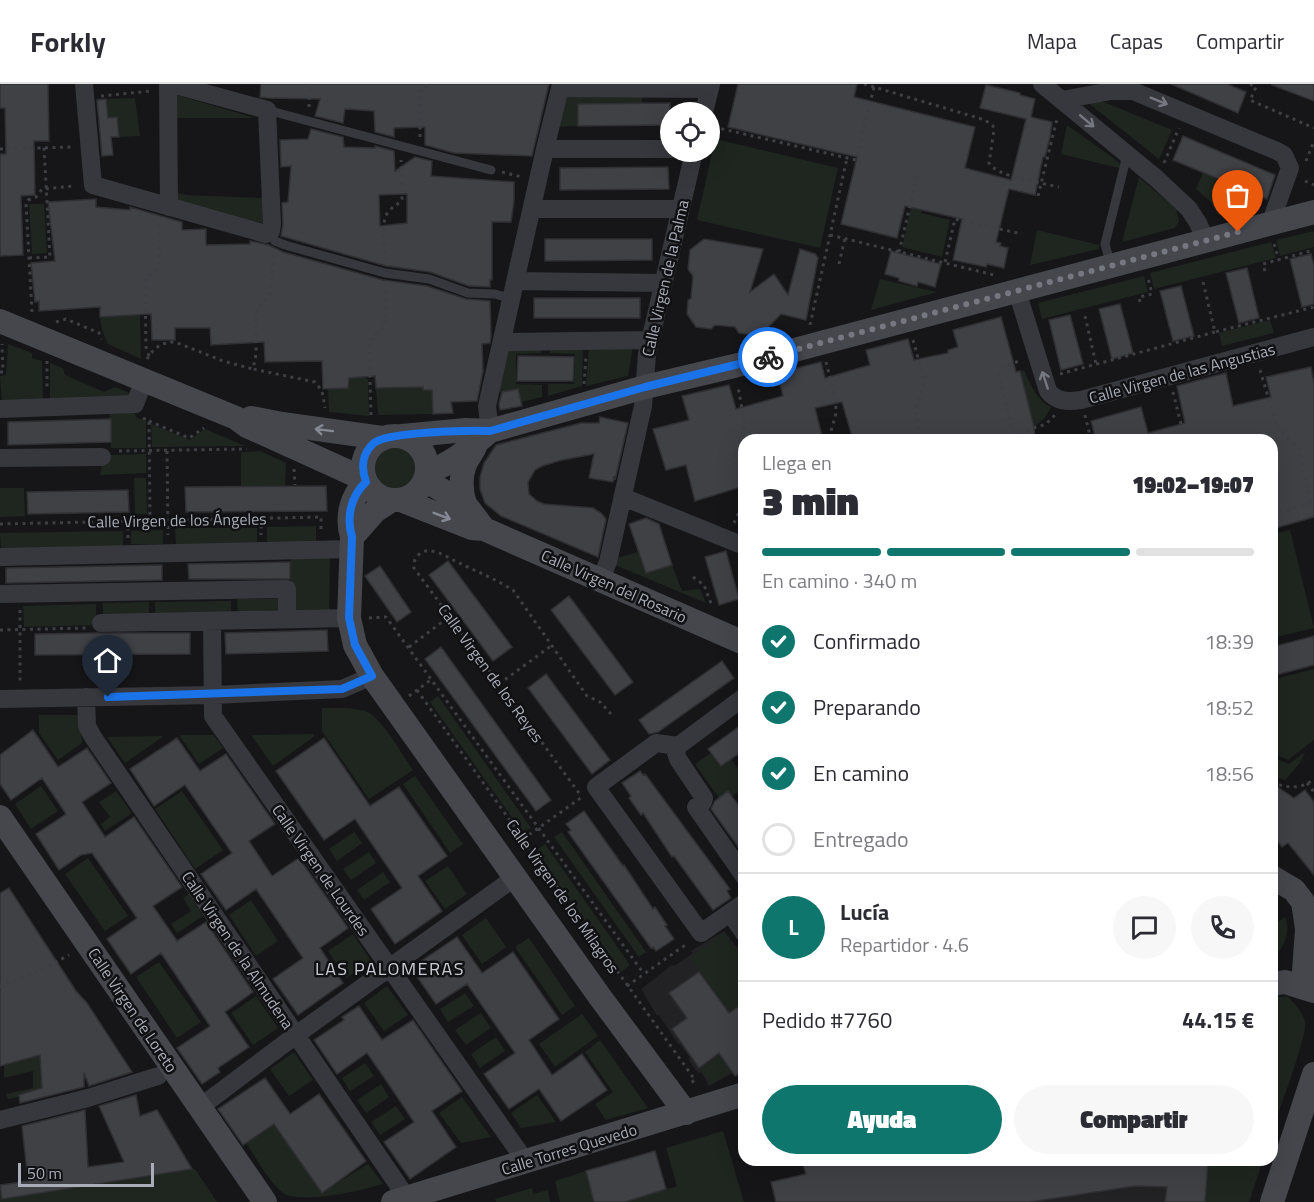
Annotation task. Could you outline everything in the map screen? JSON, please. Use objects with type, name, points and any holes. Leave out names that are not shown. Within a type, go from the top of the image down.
[{"type":"street","points":[[1042,84],[1157,179],[1189,209],[1206,241]]},
{"type":"street","points":[[85,91],[93,185],[164,206],[266,234],[272,237],[267,110],[169,86],[164,206]]},
{"type":"street","points":[[465,504],[461,487],[463,473],[467,461],[483,437],[545,149],[566,86],[710,87],[706,102]]},
{"type":"street","points":[[1062,100],[1123,89],[1143,94],[1284,156],[1290,168],[1289,176],[1270,224]]},
{"type":"street","points":[[545,149],[660,149]]},
{"type":"street","name":"Calle Virgen de la Palma","points":[[600,580],[608,562],[644,406],[647,354],[692,162]]},
{"type":"street","points":[[532,209],[680,209]]},
{"type":"street","points":[[426,476],[444,466],[483,437],[645,387],[815,345],[1314,212]]},
{"type":"street","points":[[514,290],[663,283]]},
{"type":"street","points":[[1017,291],[1051,394],[1072,401]]},
{"type":"street","points":[[1,330],[40,328],[143,371],[236,418],[247,426],[365,480]]},
{"type":"street","name":"Calle Virgen de las Angustias","points":[[1072,401],[1314,337]]},
{"type":"street","points":[[502,342],[650,340]]},
{"type":"street","points":[[0,409],[135,404],[143,371]]},
{"type":"street","points":[[236,418],[249,417],[282,424],[385,431],[466,430],[483,437]]},
{"type":"street","points":[[351,543],[375,511],[396,500],[410,497],[418,491],[426,476],[427,462],[419,445],[385,431]]},
{"type":"street","points":[[385,431],[363,460],[365,480],[372,491],[381,497],[396,500]]},
{"type":"street","points":[[0,458],[102,457]]},
{"type":"street","name":"Calle Virgen del Rosario","points":[[426,476],[465,504],[484,529]]},
{"type":"street","name":"Calle Virgen de los Milagros","points":[[365,480],[353,496],[349,527],[351,543],[349,618],[355,645],[372,676],[514,878],[679,1103]]},
{"type":"street","points":[[623,497],[738,543]]},
{"type":"street","name":"Calle Virgen del Rosario","points":[[396,500],[472,528],[484,529],[738,640]]},
{"type":"street","name":"Calle Virgen de los Ángeles","points":[[0,557],[322,550],[351,543]]},
{"type":"street","points":[[0,594],[287,589],[287,619]]},
{"type":"street","points":[[100,622],[349,618]]},
{"type":"street","name":"Calle Virgen de Lourdes","points":[[212,621],[213,716],[526,1162]]},
{"type":"street","points":[[0,699],[213,695],[342,689],[372,676]]},
{"type":"street","name":"Calle Virgen de la Almudena","points":[[86,697],[89,732],[296,1035],[400,1200]]},
{"type":"street","points":[[738,701],[678,746],[676,753],[704,800],[696,807],[738,867]]},
{"type":"street","points":[[678,746],[657,743],[589,792],[701,933],[737,908]]},
{"type":"street","name":"Calle Virgen de Loreto","points":[[0,818],[265,1202]]},
{"type":"street","name":"Calle Virgen de Loreto","points":[[0,843],[244,1202]]},
{"type":"street","points":[[1278,873],[1314,882]]},
{"type":"street","points":[[1278,873],[1314,888]]},
{"type":"street","points":[[199,1108],[514,878]]},
{"type":"street","points":[[1278,881],[1294,890],[1303,902],[1309,941],[1304,972],[1314,991]]},
{"type":"street","points":[[1278,967],[1309,941]]},
{"type":"street","points":[[1278,983],[1285,982],[1314,991]]},
{"type":"street","points":[[1272,1202],[1314,1074]]},
{"type":"street","points":[[0,1120],[88,1098],[158,1076]]},
{"type":"street","name":"Calle Torres Quevedo","points":[[400,1200],[526,1162],[679,1103],[738,1095]]},
{"type":"street","points":[[1289,1202],[1314,1125]]},
{"type":"lane","points":[[267,110],[491,170]]},
{"type":"lane","points":[[1111,266],[1105,243],[1127,154]]},
{"type":"lane","points":[[272,237],[385,273],[418,276],[459,290],[495,294],[514,290]]},
{"type":"path","points":[[306,121],[310,105],[310,84]]},
{"type":"path","points":[[419,150],[420,92],[428,84]]},
{"type":"path","points":[[864,84],[989,122],[993,126],[995,135],[989,163],[992,168],[1006,174],[1059,187]]},
{"type":"path","points":[[1250,84],[1256,87],[1250,100],[1314,128]]},
{"type":"path","points":[[85,91],[169,86]]},
{"type":"path","points":[[720,128],[856,160],[874,87]]},
{"type":"path","points":[[1038,196],[1062,100]]},
{"type":"path","points":[[1157,179],[1186,112]]},
{"type":"path","points":[[0,149],[90,146]]},
{"type":"path","points":[[385,431],[369,345],[373,335],[385,325],[385,220],[389,212],[402,199],[401,146]]},
{"type":"path","points":[[29,258],[50,257],[44,147]]},
{"type":"path","points":[[831,434],[836,404],[823,354],[815,345],[830,235],[848,158]]},
{"type":"path","points":[[491,170],[538,181]]},
{"type":"path","points":[[899,252],[918,172]]},
{"type":"path","points":[[93,185],[42,189],[26,204],[32,316],[40,328],[66,319],[99,333],[105,346]]},
{"type":"path","points":[[149,356],[146,347],[145,285],[148,275],[158,266],[161,256],[164,206]]},
{"type":"path","points":[[944,263],[955,219],[1022,234]]},
{"type":"path","points":[[830,235],[997,275]]},
{"type":"path","points":[[253,369],[256,354],[256,313],[268,298],[272,288],[272,237]]},
{"type":"path","points":[[839,264],[845,238]]},
{"type":"path","points":[[1265,271],[1263,264],[1314,250]]},
{"type":"path","points":[[1203,282],[1215,332]]},
{"type":"path","points":[[1044,378],[1314,307]]},
{"type":"path","points":[[1085,316],[1096,364]]},
{"type":"path","points":[[908,320],[923,376],[922,391],[915,410],[921,434]]},
{"type":"path","points":[[0,372],[3,372],[1,330]]},
{"type":"path","points":[[584,388],[587,341]]},
{"type":"path","points":[[143,371],[149,356],[157,346],[166,342],[174,342],[223,361],[315,382],[322,391],[327,414]]},
{"type":"path","points":[[1256,352],[1275,423],[1283,435],[1298,446],[1313,503],[1278,512]]},
{"type":"path","points":[[1037,357],[1010,363],[1000,369],[999,374],[1013,434],[1046,424],[1072,401],[1089,434]]},
{"type":"path","points":[[47,358],[47,407]]},
{"type":"path","points":[[734,366],[745,425],[742,434]]},
{"type":"path","points":[[1170,376],[1184,434]]},
{"type":"path","points":[[135,404],[138,415],[189,438],[206,426]]},
{"type":"path","points":[[149,421],[150,520]]},
{"type":"path","points":[[102,457],[106,456],[106,452],[252,448],[246,443]]},
{"type":"path","points":[[738,446],[735,455],[738,474]]},
{"type":"path","points":[[166,451],[168,554]]},
{"type":"path","points":[[293,465],[295,485]]},
{"type":"path","points":[[727,538],[738,514]]},
{"type":"path","name":"Calle Virgen de los Ángeles","points":[[0,524],[321,517],[322,550]]},
{"type":"path","name":"Calle Virgen de los Reyes","points":[[551,646],[513,590],[437,553],[425,550],[414,561],[414,568],[499,684],[589,792]]},
{"type":"path","points":[[693,577],[704,585],[714,612]]},
{"type":"path","points":[[20,594],[20,698]]},
{"type":"path","points":[[409,647],[450,616]]},
{"type":"path","name":"Calle Virgen de los Milagros","points":[[349,618],[386,617],[644,974]]},
{"type":"path","points":[[0,630],[100,628],[100,622]]},
{"type":"path","points":[[499,684],[551,646],[587,696],[600,702],[611,714]]},
{"type":"path","points":[[394,708],[432,679]]},
{"type":"path","name":"Calle Virgen de los Milagros","points":[[417,690],[695,1080],[679,1103]]},
{"type":"path","points":[[1278,784],[1287,788],[1314,779]]},
{"type":"path","points":[[1307,783],[1314,792]]},
{"type":"path","points":[[523,839],[589,792]]},
{"type":"path","points":[[627,986],[701,933]]},
{"type":"path","points":[[0,987],[74,952]]},
{"type":"shaded area","points":[[563,94],[642,95],[642,103],[578,104],[578,126],[556,127]]},
{"type":"shaded area","points":[[177,95],[255,118],[175,118]]},
{"type":"shaded area","points":[[135,98],[140,136],[119,137],[117,117],[108,118],[106,99]]},
{"type":"shaded area","points":[[1097,101],[1172,130],[1159,159],[1087,102]]},
{"type":"shaded area","points":[[1067,125],[1120,163],[1119,168],[1061,154]]},
{"type":"shaded area","points":[[720,140],[838,168],[820,248],[697,220],[710,162],[720,162]]},
{"type":"shaded area","points":[[920,169],[931,172],[921,213],[950,220],[942,257],[902,247]]},
{"type":"shaded area","points":[[1203,173],[1245,190],[1237,210],[1218,215],[1210,201],[1196,189]]},
{"type":"shaded area","points":[[1139,177],[1176,209],[1179,221],[1175,228],[1122,242]]},
{"type":"shaded area","points":[[175,192],[186,195],[263,198],[266,224],[174,200]]},
{"type":"shaded area","points":[[29,204],[44,204],[47,253],[32,254]]},
{"type":"shaded area","points":[[1037,230],[1099,245],[1099,249],[1030,265]]},
{"type":"shaded area","points":[[1314,231],[1314,247],[1280,256],[1276,240]]},
{"type":"shaded area","points":[[1271,242],[1276,258],[1154,289],[1150,273]]},
{"type":"shaded area","points":[[1144,276],[1148,292],[1042,319],[1038,303]]},
{"type":"shaded area","points":[[880,279],[937,292],[871,310]]},
{"type":"shaded area","points":[[140,315],[141,359],[108,344],[100,317]]},
{"type":"shaded area","points":[[1270,320],[1274,333],[1222,346],[1219,333]]},
{"type":"shaded area","points":[[8,344],[32,353],[32,358],[42,361],[43,402],[2,402],[0,376],[6,375]]},
{"type":"shaded area","points":[[541,346],[541,353],[516,354],[516,384],[542,385],[542,397],[521,402],[518,389],[497,393],[506,347]]},
{"type":"shaded area","points":[[633,346],[628,376],[586,386],[589,347]]},
{"type":"shaded area","points":[[550,347],[583,347],[582,386],[548,396],[548,384],[574,384],[575,354],[550,353]]},
{"type":"shaded area","points":[[50,363],[63,368],[65,375],[104,392],[115,387],[132,394],[133,400],[50,401]]},
{"type":"shaded area","points":[[1024,370],[1038,396],[1051,407],[1045,418],[1034,427],[1020,371]]},
{"type":"shaded area","points":[[365,377],[368,380],[369,416],[329,412],[328,388],[349,378]]},
{"type":"shaded area","points":[[423,387],[424,390],[432,390],[433,414],[378,415],[376,388]]},
{"type":"shaded area","points":[[133,407],[136,417],[146,421],[146,448],[111,448],[109,408]]},
{"type":"shaded area","points":[[151,424],[190,440],[205,429],[245,446],[152,447]]},
{"type":"shaded area","points":[[396,445],[412,452],[419,468],[412,484],[396,491],[380,484],[373,468],[380,452]]},
{"type":"shaded area","points":[[260,451],[286,463],[285,486],[241,486],[241,452]]},
{"type":"shaded area","points":[[146,454],[146,473],[100,475],[102,465],[107,465],[108,455]]},
{"type":"shaded area","points":[[134,478],[146,478],[147,514],[135,514]]},
{"type":"shaded area","points":[[0,488],[24,488],[25,516],[0,517]]},
{"type":"shaded area","points":[[316,526],[316,545],[267,545],[267,527]]},
{"type":"shaded area","points":[[175,528],[257,528],[257,545],[176,547]]},
{"type":"shaded area","points":[[163,530],[163,544],[131,544],[131,531]]},
{"type":"shaded area","points":[[1290,530],[1314,628],[1278,637],[1278,533]]},
{"type":"shaded area","points":[[123,531],[123,546],[1,549],[0,533]]},
{"type":"shaded area","points":[[638,552],[646,573],[672,565],[682,591],[700,589],[706,603],[615,565],[617,558]]},
{"type":"shaded area","points":[[330,557],[329,614],[291,613],[291,558]]},
{"type":"shaded area","points":[[237,599],[282,599],[282,615],[238,616]]},
{"type":"shaded area","points":[[231,601],[231,617],[155,618],[155,602]]},
{"type":"shaded area","points":[[149,602],[149,618],[103,619],[103,603]]},
{"type":"shaded area","points":[[96,604],[96,625],[24,627],[23,606]]},
{"type":"shaded area","points":[[1314,669],[1314,740],[1288,760],[1278,756],[1278,678]]},
{"type":"shaded area","points":[[438,696],[531,828],[523,833],[430,702]]},
{"type":"shaded area","points":[[322,708],[354,709],[371,715],[385,728],[413,770],[369,799],[322,731]]},
{"type":"shaded area","points":[[39,715],[80,715],[82,743],[58,760],[39,733]]},
{"type":"shaded area","points":[[312,734],[315,736],[273,766],[251,735]]},
{"type":"shaded area","points":[[179,735],[214,735],[223,748],[199,764]]},
{"type":"shaded area","points":[[164,736],[125,763],[107,737]]},
{"type":"shaded area","points":[[1305,752],[1300,763],[1285,780],[1278,778],[1278,759],[1289,764]]},
{"type":"shaded area","points":[[711,753],[721,766],[731,759],[738,769],[738,792],[732,796],[719,798],[695,764]]},
{"type":"shaded area","points":[[415,776],[463,844],[450,853],[403,784]]},
{"type":"shaded area","points":[[41,786],[58,811],[31,829],[15,804]]},
{"type":"shaded area","points":[[116,791],[132,813],[105,831],[101,824],[110,817],[99,802]]},
{"type":"shaded area","points":[[182,791],[223,850],[195,869],[155,809]]},
{"type":"shaded area","points":[[354,832],[362,843],[337,861],[329,849]]},
{"type":"shaded area","points":[[562,832],[646,952],[639,957],[554,837]]},
{"type":"shaded area","points":[[545,844],[630,965],[621,972],[535,851]]},
{"type":"shaded area","points":[[369,852],[376,863],[351,880],[343,869]]},
{"type":"shaded area","points":[[88,858],[128,916],[105,931],[65,874]]},
{"type":"shaded area","points":[[448,866],[467,894],[445,909],[425,881]]},
{"type":"shaded area","points":[[383,872],[390,882],[364,900],[357,890]]},
{"type":"shaded area","points":[[189,894],[203,916],[177,933],[171,924],[191,911],[183,898]]},
{"type":"shaded area","points":[[251,900],[278,941],[256,956],[229,915]]},
{"type":"shaded area","points":[[1285,917],[1287,934],[1278,952],[1278,922]]},
{"type":"shaded area","points":[[486,918],[506,947],[482,964],[462,935]]},
{"type":"shaded area","points":[[724,931],[738,948],[738,1077],[733,1073],[709,1086],[659,1015],[657,1016],[641,989],[672,965],[674,966],[693,953],[691,951]]},
{"type":"shaded area","points":[[724,933],[738,954],[738,1006],[732,1010],[727,1008],[690,957]]},
{"type":"shaded area","points":[[353,934],[371,961],[346,978],[328,951]]},
{"type":"shaded area","points":[[529,938],[575,1006],[562,1015],[515,947]]},
{"type":"shaded area","points":[[159,962],[201,1022],[177,1038],[136,977]]},
{"type":"shaded area","points":[[387,986],[408,1015],[384,1031],[364,1003]]},
{"type":"shaded area","points":[[465,993],[474,1006],[448,1022],[440,1009]]},
{"type":"shaded area","points":[[256,996],[278,1028],[253,1045],[231,1013]]},
{"type":"shaded area","points":[[1287,996],[1296,1005],[1303,1016],[1305,1030],[1278,1114],[1278,997]]},
{"type":"shaded area","points":[[481,1013],[491,1028],[466,1045],[455,1030]]},
{"type":"shaded area","points":[[582,1014],[598,1036],[555,1067],[539,1044]]},
{"type":"shaded area","points":[[496,1037],[505,1051],[480,1068],[471,1054]]},
{"type":"shaded area","points":[[600,1040],[648,1108],[606,1120],[595,1104],[613,1092],[585,1052]]},
{"type":"shaded area","points":[[294,1052],[313,1080],[289,1096],[270,1069]]},
{"type":"shaded area","points":[[40,1055],[42,1088],[8,1099],[6,1094],[33,1088],[33,1071],[4,1078],[4,1065]]},
{"type":"shaded area","points":[[719,1055],[731,1072],[710,1084],[700,1069]]},
{"type":"shaded area","points":[[365,1063],[374,1076],[350,1091],[342,1078]]},
{"type":"shaded area","points":[[381,1084],[389,1097],[366,1113],[357,1100]]},
{"type":"shaded area","points":[[537,1095],[556,1122],[521,1128],[511,1113]]},
{"type":"shaded area","points":[[462,1097],[491,1137],[461,1143],[439,1113]]},
{"type":"shaded area","points":[[396,1106],[405,1119],[380,1135],[371,1122]]},
{"type":"shaded area","points":[[274,1124],[322,1192],[368,1164],[383,1184],[321,1197],[286,1195],[269,1178],[246,1143]]},
{"type":"shaded area","points":[[723,1131],[744,1202],[625,1202],[677,1186],[666,1148]]},
{"type":"shaded area","points":[[1002,1166],[1208,1166],[1205,1202],[1006,1202]]},
{"type":"shaded area","points":[[1208,1166],[1261,1166],[1249,1202],[1205,1202]]},
{"type":"shaded area","points":[[195,1169],[217,1202],[0,1202],[0,1184],[2,1198]]},
{"type":"shaded area","points":[[586,1171],[594,1202],[560,1202],[555,1181]]},
{"type":"shaded area","points":[[532,1188],[533,1194],[548,1190],[550,1202],[496,1202],[495,1199]]},
{"type":"building","points":[[0,84],[48,84],[49,141],[34,141],[35,195],[21,196],[23,255],[0,256],[0,154],[6,154],[5,108],[0,108]]},
{"type":"building","points":[[261,84],[549,84],[532,156],[454,153],[425,145],[425,127],[394,128],[394,137],[375,132],[374,111],[345,109],[343,123],[315,116],[320,99],[260,97]]},
{"type":"building","points":[[738,84],[857,84],[854,97],[975,127],[965,168],[1011,180],[1026,119],[980,108],[986,85],[1035,99],[1031,117],[1052,122],[1050,137],[1035,195],[1009,189],[996,242],[1008,248],[1004,268],[987,264],[986,267],[953,260],[962,219],[905,206],[897,238],[841,224],[857,157],[728,127]]},
{"type":"building","points":[[1171,84],[1227,84],[1246,92],[1238,113]]},
{"type":"building","points":[[1314,84],[1314,101],[1272,85]]},
{"type":"building","points":[[106,99],[108,118],[117,117],[119,137],[111,137],[113,155],[102,156],[97,100]]},
{"type":"building","points":[[660,103],[660,125],[578,126],[578,104]]},
{"type":"building","points":[[311,129],[343,137],[344,147],[375,148],[375,146],[394,151],[395,171],[415,157],[432,161],[431,176],[514,182],[511,222],[492,222],[490,287],[469,286],[430,272],[386,266],[281,236],[282,203],[288,202],[291,166],[281,167],[280,140],[308,139]],"holes":[[[407,194],[407,223],[380,226],[379,195]]]},
{"type":"building","points":[[1183,136],[1275,175],[1267,199],[1173,160]]},
{"type":"building","points":[[668,167],[669,189],[560,190],[560,168]]},
{"type":"building","points":[[96,199],[96,207],[130,210],[130,207],[182,222],[182,230],[206,229],[206,245],[250,244],[250,241],[383,280],[427,286],[466,299],[490,301],[491,337],[490,343],[482,344],[483,371],[477,401],[451,402],[453,413],[433,414],[432,390],[423,390],[423,387],[376,388],[375,376],[349,378],[348,388],[323,389],[322,361],[265,362],[264,342],[211,345],[210,328],[175,328],[175,340],[152,340],[151,314],[100,317],[100,307],[39,311],[39,301],[35,302],[31,263],[55,261],[48,202]]},
{"type":"building","points":[[545,239],[652,239],[652,260],[545,261]]},
{"type":"building","points":[[704,239],[763,249],[750,292],[774,274],[788,295],[800,249],[815,254],[818,258],[806,320],[781,314],[760,336],[739,333],[735,327],[715,325],[711,329],[696,327],[687,314],[693,276],[688,269],[690,250]]},
{"type":"building","points":[[891,251],[941,264],[935,287],[918,282],[917,286],[885,274]]},
{"type":"building","points":[[1311,254],[1314,265],[1314,304],[1302,307],[1290,259]]},
{"type":"building","points":[[1247,268],[1259,318],[1239,323],[1226,273]]},
{"type":"building","points":[[1181,286],[1194,336],[1173,341],[1160,291]]},
{"type":"building","points":[[534,298],[640,298],[640,318],[534,318]]},
{"type":"building","points":[[1120,304],[1133,353],[1112,359],[1099,309]]},
{"type":"building","points":[[1070,315],[1083,364],[1061,370],[1049,320]]},
{"type":"building","points":[[1001,317],[1016,372],[1020,371],[1035,434],[851,434],[842,402],[815,408],[822,434],[738,434],[738,488],[695,501],[686,465],[666,470],[653,429],[689,420],[682,396],[729,385],[736,409],[783,396],[777,373],[821,362],[825,378],[870,365],[866,350],[908,339],[914,360],[948,353],[948,350],[958,347],[953,330]]},
{"type":"building","points":[[518,356],[574,357],[573,381],[517,381]]},
{"type":"building","points":[[1311,367],[1314,383],[1314,517],[1278,527],[1278,434],[1094,434],[1091,421],[1141,407],[1148,433],[1185,423],[1177,386],[1226,373],[1233,406],[1271,397],[1266,377]]},
{"type":"building","points":[[518,389],[522,406],[500,410],[502,392]]},
{"type":"building","points":[[600,417],[628,423],[613,482],[589,478],[594,454],[542,466],[535,470],[528,482],[529,494],[544,504],[593,508],[601,513],[606,519],[598,557],[501,516],[485,503],[480,489],[480,477],[484,463],[496,445],[581,423],[599,423]]},
{"type":"building","points":[[111,419],[111,442],[8,445],[8,422]]},
{"type":"building","points":[[326,486],[327,511],[186,512],[185,487]]},
{"type":"building","points":[[128,490],[129,512],[28,514],[27,492]]},
{"type":"building","points":[[646,518],[659,524],[672,565],[646,573],[629,524]]},
{"type":"building","points":[[726,551],[738,599],[719,605],[705,557]]},
{"type":"building","points":[[448,561],[512,647],[493,661],[429,575]]},
{"type":"building","points":[[290,562],[290,579],[189,579],[188,564]]},
{"type":"building","points":[[162,565],[162,580],[6,583],[6,568]]},
{"type":"building","points":[[380,566],[411,612],[397,622],[365,576]]},
{"type":"building","points":[[569,596],[633,682],[615,695],[551,610]]},
{"type":"building","points":[[327,630],[328,651],[226,654],[225,633]]},
{"type":"building","points":[[190,633],[190,654],[35,655],[35,634]]},
{"type":"building","points":[[1314,636],[1314,665],[1278,674],[1278,645]]},
{"type":"building","points":[[441,647],[551,800],[536,811],[425,659]]},
{"type":"building","points":[[722,661],[734,678],[658,732],[649,734],[639,720]]},
{"type":"building","points":[[546,674],[610,760],[592,774],[528,688]]},
{"type":"building","points":[[738,727],[738,754],[721,766],[708,749]]},
{"type":"building","points":[[33,730],[58,767],[87,748],[111,783],[82,802],[105,837],[134,817],[182,887],[153,906],[177,941],[206,922],[253,992],[225,1012],[249,1047],[218,1068],[220,1072],[202,1084],[177,1048],[210,1026],[161,953],[131,974],[107,939],[137,918],[92,853],[81,855],[59,870],[36,834],[66,814],[42,778],[11,800],[0,784],[0,755]]},
{"type":"building","points":[[177,738],[200,771],[226,754],[275,824],[249,841],[272,876],[299,858],[348,928],[320,948],[343,983],[298,1015],[273,979],[303,958],[256,889],[226,910],[201,874],[232,853],[185,785],[154,806],[130,769]]},
{"type":"building","points":[[324,738],[370,806],[399,787],[447,856],[418,876],[442,911],[395,944],[371,909],[402,888],[355,819],[324,840],[276,771]]},
{"type":"building","points":[[640,771],[643,775],[645,774],[730,889],[727,891],[731,898],[713,910],[674,856],[672,857],[643,813],[641,815],[629,798],[631,796],[622,783]]},
{"type":"building","points":[[1278,787],[1294,798],[1305,790],[1314,802],[1314,875],[1288,843],[1282,847],[1278,842]]},
{"type":"building","points":[[728,791],[738,805],[738,847],[711,809],[715,801]]},
{"type":"building","points":[[584,811],[653,909],[655,907],[667,925],[665,926],[674,939],[656,951],[653,947],[651,948],[568,832],[571,830],[566,824]]},
{"type":"building","points":[[9,888],[132,1072],[89,1086],[84,1073],[84,1087],[20,1103],[19,1095],[42,1088],[40,1055],[0,1066],[0,893]]},
{"type":"building","points":[[457,937],[482,973],[513,952],[559,1019],[529,1040],[552,1075],[582,1054],[607,1090],[561,1121],[539,1089],[509,1109],[484,1074],[515,1053],[467,984],[436,1004],[411,968]]},
{"type":"building","points":[[699,972],[729,1013],[738,1007],[738,1074],[735,1076],[719,1053],[699,1068],[672,1029],[687,1018],[669,993]]},
{"type":"building","points":[[359,1006],[382,1040],[413,1020],[462,1091],[432,1111],[456,1147],[410,1179],[384,1142],[414,1122],[383,1076],[367,1053],[337,1074],[314,1040],[344,1020],[342,1017]]},
{"type":"building","points":[[265,1078],[290,1114],[319,1094],[366,1161],[322,1193],[274,1124],[243,1145],[218,1109]]},
{"type":"building","points":[[136,1095],[140,1116],[157,1110],[192,1169],[2,1199],[0,1185],[28,1181],[22,1126],[85,1110],[88,1167],[124,1162],[99,1106]]},
{"type":"building","points":[[655,1151],[666,1189],[625,1202],[594,1202],[586,1171]]},
{"type":"building","points":[[803,1166],[1208,1166],[1205,1202],[1165,1202],[1167,1187],[1135,1186],[1030,1202],[776,1202],[771,1182],[806,1174]]},
{"type":"way so far","points":[[768,357],[1238,232]]},
{"type":"district","name":"LAS PALOMERAS","points":[[390,968]]},
{"type":"route","points":[[108,697],[342,689],[372,676],[355,645],[349,618],[352,537],[349,527],[353,496],[366,482],[362,470],[363,460],[374,443],[382,438],[394,435],[466,430],[490,431],[645,387],[768,357]]}]
